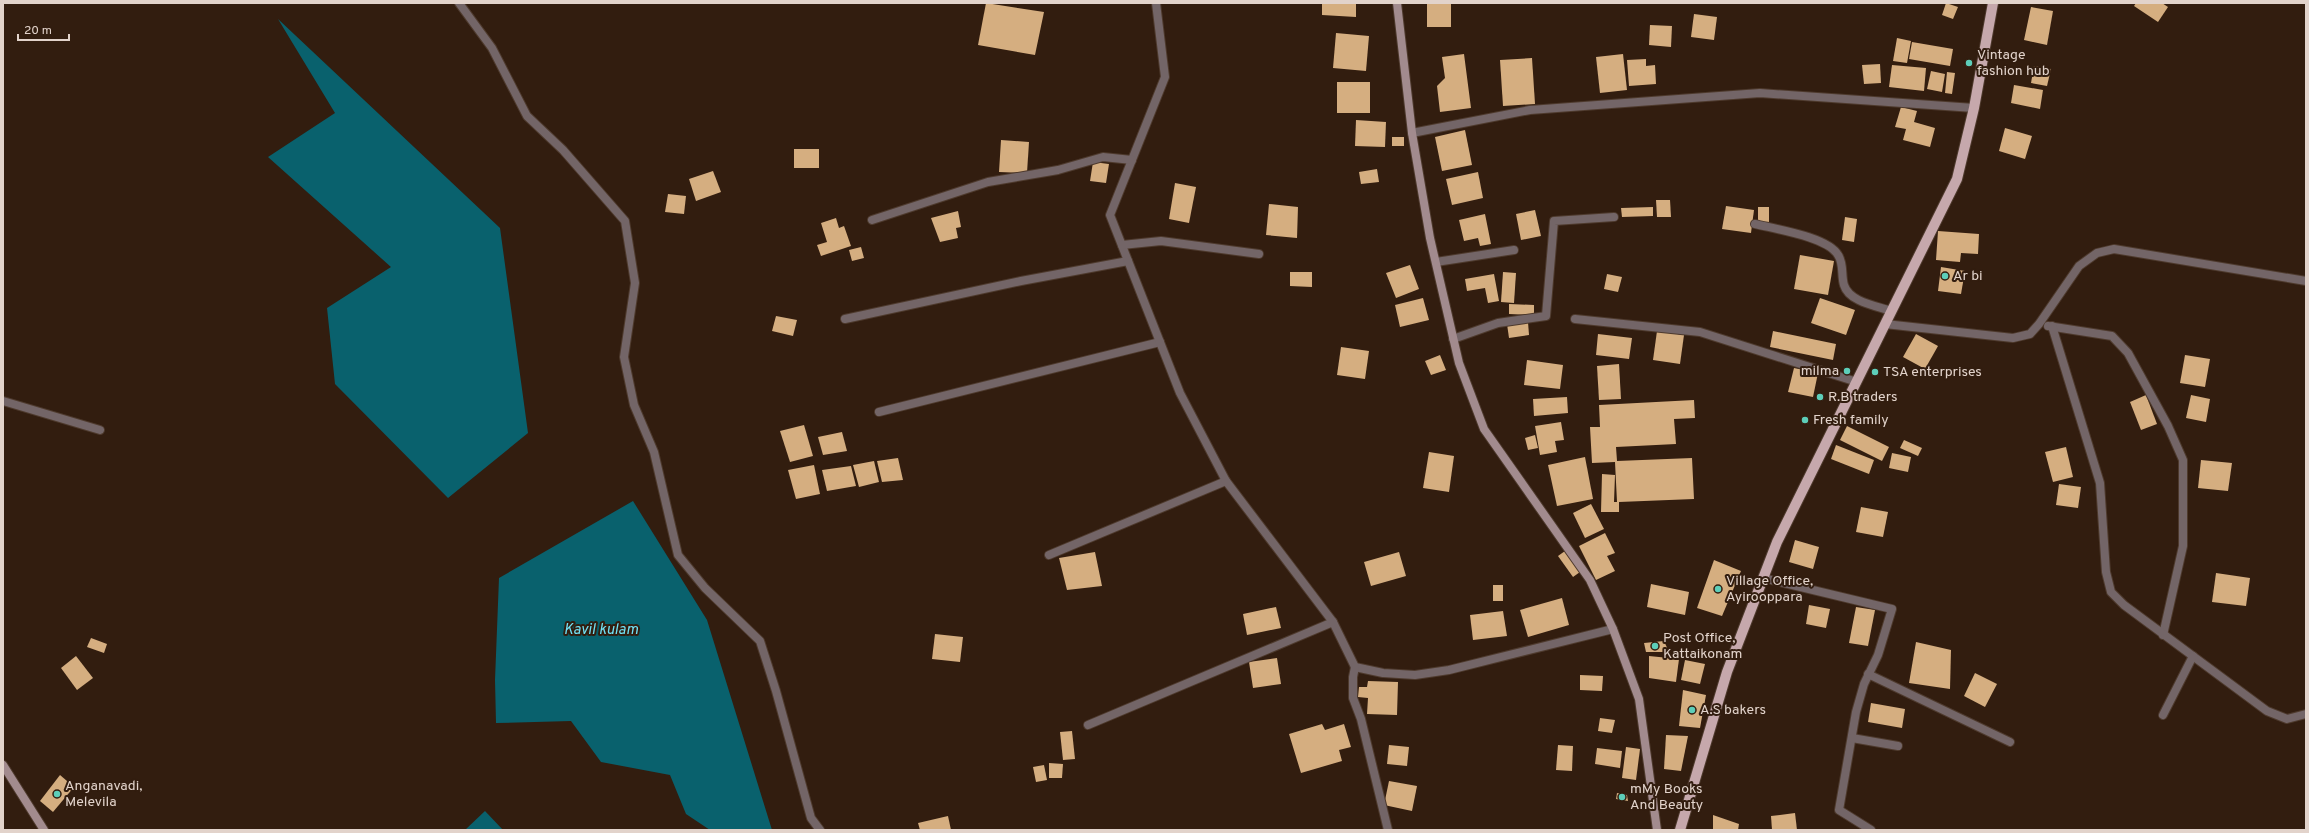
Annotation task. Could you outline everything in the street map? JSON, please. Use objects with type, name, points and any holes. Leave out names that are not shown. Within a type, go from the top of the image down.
[{"type":"main road","points":[[1398,3],[1412,133],[1436,262],[1459,364],[1484,429],[1590,580],[1613,628],[1639,699],[1657,830]]},
{"type":"main road","points":[[1680,830],[1727,672],[1777,542],[1956,179],[1974,108],[1993,3]]},
{"type":"main road","points":[[3,765],[44,830]]},
{"type":"street","points":[[459,3],[492,48],[528,116],[563,150],[625,221],[635,283],[624,357],[634,405],[654,452],[678,555],[705,588],[760,641],[776,691],[811,818],[820,830]]},
{"type":"street","points":[[1156,3],[1165,76],[1110,215],[1180,393],[1226,482],[1333,622],[1355,667],[1353,677],[1353,698],[1361,719],[1388,830]]},
{"type":"street","points":[[1412,133],[1530,110],[1760,93],[1974,108]]},
{"type":"street","points":[[872,220],[988,182],[1058,170],[1103,157],[1132,160]]},
{"type":"street","points":[[1454,339],[1498,323],[1546,316],[1554,221],[1614,216]]},
{"type":"street","points":[[1755,224],[1796,234],[1828,245],[1838,254],[1844,287],[1858,299],[1892,311]]},
{"type":"street","points":[[1122,245],[1161,241],[1259,254]]},
{"type":"street","points":[[1885,324],[2013,338],[2030,334],[2039,324],[2080,266],[2097,253],[2114,249],[2306,281]]},
{"type":"street","points":[[1436,262],[1514,250]]},
{"type":"street","points":[[845,319],[1021,281],[1128,261]]},
{"type":"street","points":[[1575,318],[1700,332],[1856,382]]},
{"type":"street","points":[[2039,324],[2112,336],[2128,352],[2168,426],[2184,460],[2183,546],[2163,634]]},
{"type":"street","points":[[2052,326],[2100,483],[2106,572],[2111,592],[2124,605],[2267,711],[2287,719],[2306,714]]},
{"type":"street","points":[[879,412],[1160,342]]},
{"type":"street","points":[[3,401],[100,430]]},
{"type":"street","points":[[1049,556],[1226,482]]},
{"type":"street","points":[[1763,578],[1892,609],[1878,655],[1868,674],[1856,712],[1839,810],[1871,830]]},
{"type":"street","points":[[1088,724],[1333,622]]},
{"type":"street","points":[[1355,667],[1383,673],[1415,675],[1449,670],[1613,628]]},
{"type":"street","points":[[2163,715],[2192,656]]},
{"type":"street","points":[[1868,674],[2010,742]]},
{"type":"street","points":[[1852,738],[1898,746]]},
{"type":"water","points":[[278,19],[500,228],[528,433],[448,498],[335,384],[327,308],[391,267],[268,157],[335,113]]},
{"type":"water","name":"Kavil kulam","points":[[633,501],[707,620],[772,830],[710,830],[686,814],[670,775],[601,762],[571,721],[496,723],[495,680],[499,578]]},
{"type":"water","points":[[485,811],[503,830],[465,830]]},
{"type":"building","points":[[986,3],[1044,12],[1035,55],[978,45]]},
{"type":"building","points":[[1322,3],[1356,3],[1356,17],[1322,15]]},
{"type":"building","points":[[1427,3],[1451,3],[1451,27],[1427,27]]},
{"type":"building","points":[[1946,3],[1958,7],[1953,19],[1942,15]]},
{"type":"building","points":[[2136,3],[2162,3],[2168,7],[2158,22],[2134,6]]},
{"type":"building","points":[[2031,7],[2053,11],[2047,45],[2024,40]]},
{"type":"building","points":[[1694,14],[1717,17],[1714,40],[1691,37]]},
{"type":"building","points":[[1650,25],[1672,26],[1671,47],[1649,45]]},
{"type":"building","points":[[1336,33],[1369,36],[1366,71],[1333,68]]},
{"type":"building","points":[[1897,38],[1911,41],[1907,63],[1893,61]]},
{"type":"building","points":[[1912,42],[1953,49],[1950,66],[1909,59]]},
{"type":"building","points":[[1464,54],[1471,108],[1440,112],[1437,86],[1445,78],[1442,57]]},
{"type":"building","points":[[1623,54],[1627,90],[1600,93],[1596,57]]},
{"type":"building","points":[[1532,58],[1535,104],[1503,106],[1500,60]]},
{"type":"building","points":[[1646,59],[1646,66],[1655,65],[1656,84],[1629,86],[1627,60]]},
{"type":"building","points":[[1880,64],[1881,83],[1864,84],[1862,65]]},
{"type":"building","points":[[1892,65],[1926,68],[1924,91],[1889,87]]},
{"type":"building","points":[[2034,66],[2051,69],[2047,86],[2031,83]]},
{"type":"building","points":[[1931,71],[1945,74],[1942,92],[1927,89]]},
{"type":"building","points":[[1947,72],[1955,73],[1952,94],[1945,93]]},
{"type":"building","points":[[1337,82],[1370,82],[1370,113],[1337,113]]},
{"type":"building","points":[[2014,85],[2043,90],[2040,109],[2011,103]]},
{"type":"building","points":[[1901,107],[1917,111],[1914,122],[1935,128],[1930,147],[1903,140],[1906,129],[1895,127]]},
{"type":"building","points":[[1356,120],[1386,122],[1385,147],[1355,146]]},
{"type":"building","points":[[2005,128],[2032,136],[2025,159],[1999,151]]},
{"type":"building","points":[[1465,130],[1472,165],[1442,171],[1435,137]]},
{"type":"building","points":[[1392,137],[1404,137],[1404,146],[1392,146]]},
{"type":"building","points":[[1001,140],[1029,142],[1027,173],[999,172]]},
{"type":"building","points":[[794,149],[819,149],[819,168],[794,168]]},
{"type":"building","points":[[1093,162],[1109,164],[1106,183],[1090,181]]},
{"type":"building","points":[[1377,169],[1379,182],[1361,184],[1359,172]]},
{"type":"building","points":[[713,171],[721,192],[696,201],[689,179]]},
{"type":"building","points":[[1478,172],[1483,198],[1452,205],[1446,179]]},
{"type":"building","points":[[1175,183],[1196,187],[1189,223],[1169,219]]},
{"type":"building","points":[[668,194],[686,196],[684,214],[665,212]]},
{"type":"building","points":[[1656,200],[1670,200],[1671,217],[1657,217]]},
{"type":"building","points":[[1269,204],[1298,207],[1297,238],[1266,235]]},
{"type":"building","points":[[1726,206],[1754,210],[1751,233],[1722,229]]},
{"type":"building","points":[[1653,207],[1653,216],[1622,217],[1621,208]]},
{"type":"building","points":[[1758,207],[1769,207],[1769,223],[1758,223]]},
{"type":"building","points":[[1535,210],[1541,236],[1521,240],[1516,214]]},
{"type":"building","points":[[958,211],[961,227],[956,228],[958,238],[940,242],[931,218]]},
{"type":"building","points":[[1485,214],[1491,244],[1480,246],[1478,238],[1464,241],[1459,220]]},
{"type":"building","points":[[1845,217],[1857,219],[1854,242],[1842,240]]},
{"type":"building","points":[[836,218],[839,228],[844,226],[851,246],[821,256],[817,245],[827,242],[821,223]]},
{"type":"building","points":[[1938,231],[1979,234],[1978,254],[1961,253],[1960,262],[1936,260]]},
{"type":"building","points":[[861,247],[864,258],[852,261],[849,250]]},
{"type":"building","points":[[1800,255],[1834,261],[1828,295],[1794,289]]},
{"type":"building","points":[[1410,265],[1419,289],[1396,298],[1386,273]]},
{"type":"building","points":[[1941,267],[1965,271],[1961,294],[1938,291]]},
{"type":"building","points":[[1290,272],[1312,272],[1312,287],[1290,286]]},
{"type":"building","points":[[1503,272],[1516,273],[1514,303],[1501,302]]},
{"type":"building","points":[[1494,274],[1499,301],[1488,303],[1485,288],[1467,291],[1465,279]]},
{"type":"building","points":[[1607,274],[1622,277],[1618,292],[1604,289]]},
{"type":"building","points":[[1423,298],[1429,320],[1400,327],[1395,305]]},
{"type":"building","points":[[1820,298],[1855,310],[1846,335],[1811,323]]},
{"type":"building","points":[[1509,304],[1534,305],[1534,315],[1509,314]]},
{"type":"building","points":[[776,316],[797,320],[793,336],[772,331]]},
{"type":"building","points":[[1528,322],[1529,335],[1509,338],[1507,324]]},
{"type":"building","points":[[1657,331],[1684,335],[1680,364],[1653,360]]},
{"type":"building","points":[[1773,331],[1836,344],[1833,360],[1770,347]]},
{"type":"building","points":[[1598,334],[1632,338],[1629,359],[1596,355]]},
{"type":"building","points":[[1916,334],[1938,346],[1925,369],[1903,357]]},
{"type":"building","points":[[1341,347],[1369,351],[1365,379],[1337,375]]},
{"type":"building","points":[[1440,355],[1446,370],[1431,375],[1425,361]]},
{"type":"building","points":[[2185,355],[2210,359],[2205,387],[2180,383]]},
{"type":"building","points":[[1527,360],[1563,365],[1560,389],[1524,385]]},
{"type":"building","points":[[1619,364],[1621,399],[1599,400],[1597,366]]},
{"type":"building","points":[[1794,368],[1818,373],[1813,397],[1788,392]]},
{"type":"building","points":[[2146,395],[2157,424],[2141,430],[2130,402]]},
{"type":"building","points":[[2191,395],[2210,399],[2206,422],[2186,418]]},
{"type":"building","points":[[1567,397],[1568,413],[1534,416],[1533,399]]},
{"type":"building","points":[[1694,400],[1695,418],[1674,419],[1676,444],[1616,447],[1617,461],[1692,458],[1694,499],[1619,502],[1619,512],[1601,512],[1602,474],[1615,475],[1614,502],[1617,502],[1615,462],[1592,463],[1590,427],[1600,427],[1599,405]]},
{"type":"building","points":[[1561,422],[1564,440],[1555,441],[1557,452],[1540,455],[1535,426]]},
{"type":"building","points":[[804,425],[813,456],[790,462],[780,431]]},
{"type":"building","points":[[1847,426],[1889,447],[1882,461],[1840,440]]},
{"type":"building","points":[[842,432],[847,451],[823,455],[818,437]]},
{"type":"building","points":[[1535,435],[1538,448],[1528,450],[1525,438]]},
{"type":"building","points":[[1904,440],[1922,448],[1918,456],[1900,448]]},
{"type":"building","points":[[1836,445],[1874,460],[1869,474],[1831,459]]},
{"type":"building","points":[[2066,447],[2073,477],[2053,482],[2045,452]]},
{"type":"building","points":[[1429,452],[1454,456],[1449,492],[1423,488]]},
{"type":"building","points":[[1892,453],[1911,457],[1908,472],[1889,468]]},
{"type":"building","points":[[1585,457],[1593,499],[1557,506],[1548,465]]},
{"type":"building","points":[[898,458],[903,480],[882,482],[877,461]]},
{"type":"building","points":[[2201,460],[2232,463],[2228,491],[2198,488]]},
{"type":"building","points":[[874,461],[879,482],[859,487],[853,465]]},
{"type":"building","points":[[814,465],[820,494],[796,499],[788,470]]},
{"type":"building","points":[[851,466],[856,486],[827,491],[822,470]]},
{"type":"building","points":[[2059,484],[2081,487],[2078,508],[2056,505]]},
{"type":"building","points":[[1591,504],[1604,529],[1585,538],[1573,513]]},
{"type":"building","points":[[1861,507],[1888,512],[1883,537],[1856,532]]},
{"type":"building","points":[[1605,533],[1615,553],[1607,556],[1615,571],[1596,580],[1579,546]]},
{"type":"building","points":[[1795,540],[1819,547],[1813,569],[1789,562]]},
{"type":"building","points":[[1565,551],[1580,572],[1573,577],[1558,556]]},
{"type":"building","points":[[1095,552],[1102,586],[1067,590],[1059,558]]},
{"type":"building","points":[[1399,552],[1406,576],[1371,586],[1364,562]]},
{"type":"building","name":"Village Office, Ayirooppara","points":[[1714,560],[1741,571],[1722,616],[1697,608]]},
{"type":"building","points":[[2216,573],[2250,578],[2246,606],[2212,602]]},
{"type":"building","points":[[1651,584],[1689,592],[1685,615],[1647,607]]},
{"type":"building","points":[[1493,585],[1503,585],[1503,601],[1493,601]]},
{"type":"building","points":[[1562,598],[1569,625],[1528,637],[1520,610]]},
{"type":"building","points":[[1809,605],[1830,609],[1826,628],[1806,624]]},
{"type":"building","points":[[1276,607],[1281,628],[1247,635],[1243,614]]},
{"type":"building","points":[[1856,607],[1875,610],[1868,646],[1849,643]]},
{"type":"building","points":[[1503,611],[1507,636],[1473,640],[1470,615]]},
{"type":"building","points":[[935,634],[963,637],[960,662],[932,659]]},
{"type":"building","points":[[91,638],[107,644],[104,653],[87,647]]},
{"type":"building","name":"Post Office, Kattaikonam","points":[[1664,641],[1669,652],[1646,652],[1644,643]]},
{"type":"building","points":[[1916,642],[1951,650],[1950,689],[1909,683]]},
{"type":"building","points":[[76,656],[93,678],[77,690],[61,668]]},
{"type":"building","points":[[1649,656],[1679,659],[1676,682],[1649,678]]},
{"type":"building","points":[[1277,658],[1281,684],[1253,688],[1249,662]]},
{"type":"building","points":[[1685,660],[1705,664],[1700,684],[1681,680]]},
{"type":"building","points":[[1975,673],[1997,684],[1985,707],[1964,696]]},
{"type":"building","points":[[1580,675],[1603,676],[1602,691],[1580,690]]},
{"type":"building","points":[[1368,681],[1398,682],[1397,715],[1367,714],[1368,698],[1358,697],[1359,687],[1367,687]]},
{"type":"building","name":"A.S bakers","points":[[1683,690],[1706,695],[1700,728],[1679,726]]},
{"type":"building","points":[[1871,703],[1905,709],[1902,728],[1868,722]]},
{"type":"building","points":[[1600,718],[1615,720],[1612,733],[1598,731]]},
{"type":"building","points":[[1322,724],[1325,730],[1344,724],[1351,747],[1339,750],[1342,761],[1301,773],[1289,734]]},
{"type":"building","points":[[1072,731],[1075,759],[1063,760],[1060,732]]},
{"type":"building","points":[[1666,735],[1688,736],[1681,771],[1664,769]]},
{"type":"building","points":[[1389,745],[1409,747],[1407,766],[1387,764]]},
{"type":"building","points":[[1558,745],[1573,746],[1572,771],[1556,770]]},
{"type":"building","points":[[1626,747],[1640,749],[1636,780],[1622,778]]},
{"type":"building","points":[[1597,748],[1622,751],[1620,768],[1595,764]]},
{"type":"building","points":[[1049,763],[1063,764],[1062,778],[1049,778]]},
{"type":"building","points":[[1044,765],[1047,780],[1036,782],[1033,767]]},
{"type":"building","name":"Anganavadi, Melevila","points":[[60,775],[74,787],[53,812],[40,801]]},
{"type":"building","points":[[1389,781],[1417,786],[1412,811],[1384,805]]},
{"type":"building","name":"mMy Books And Beauty","points":[[1617,793],[1627,795],[1628,801],[1616,799]]},
{"type":"building","points":[[1795,813],[1797,830],[1772,830],[1771,816]]},
{"type":"building","points":[[1713,815],[1739,824],[1738,830],[1713,830]]},
{"type":"building","points":[[948,816],[951,830],[920,830],[918,823]]},
{"type":"place","name":"Vintage fashion hub","points":[[1969,63]]},
{"type":"place","name":"Ar bi","points":[[1945,276]]},
{"type":"place","name":"milma","points":[[1847,371]]},
{"type":"place","name":"TSA enterprises","points":[[1875,372]]},
{"type":"place","name":"R.B traders","points":[[1820,397]]},
{"type":"place","name":"Fresh family","points":[[1805,420]]},
{"type":"place","name":"Village Office, Ayirooppara","points":[[1718,589]]},
{"type":"place","name":"Post Office, Kattaikonam","points":[[1655,646]]},
{"type":"place","name":"A.S bakers","points":[[1692,710]]},
{"type":"place","name":"Anganavadi, Melevila","points":[[57,794]]},
{"type":"place","name":"mMy Books And Beauty","points":[[1622,797]]}]
